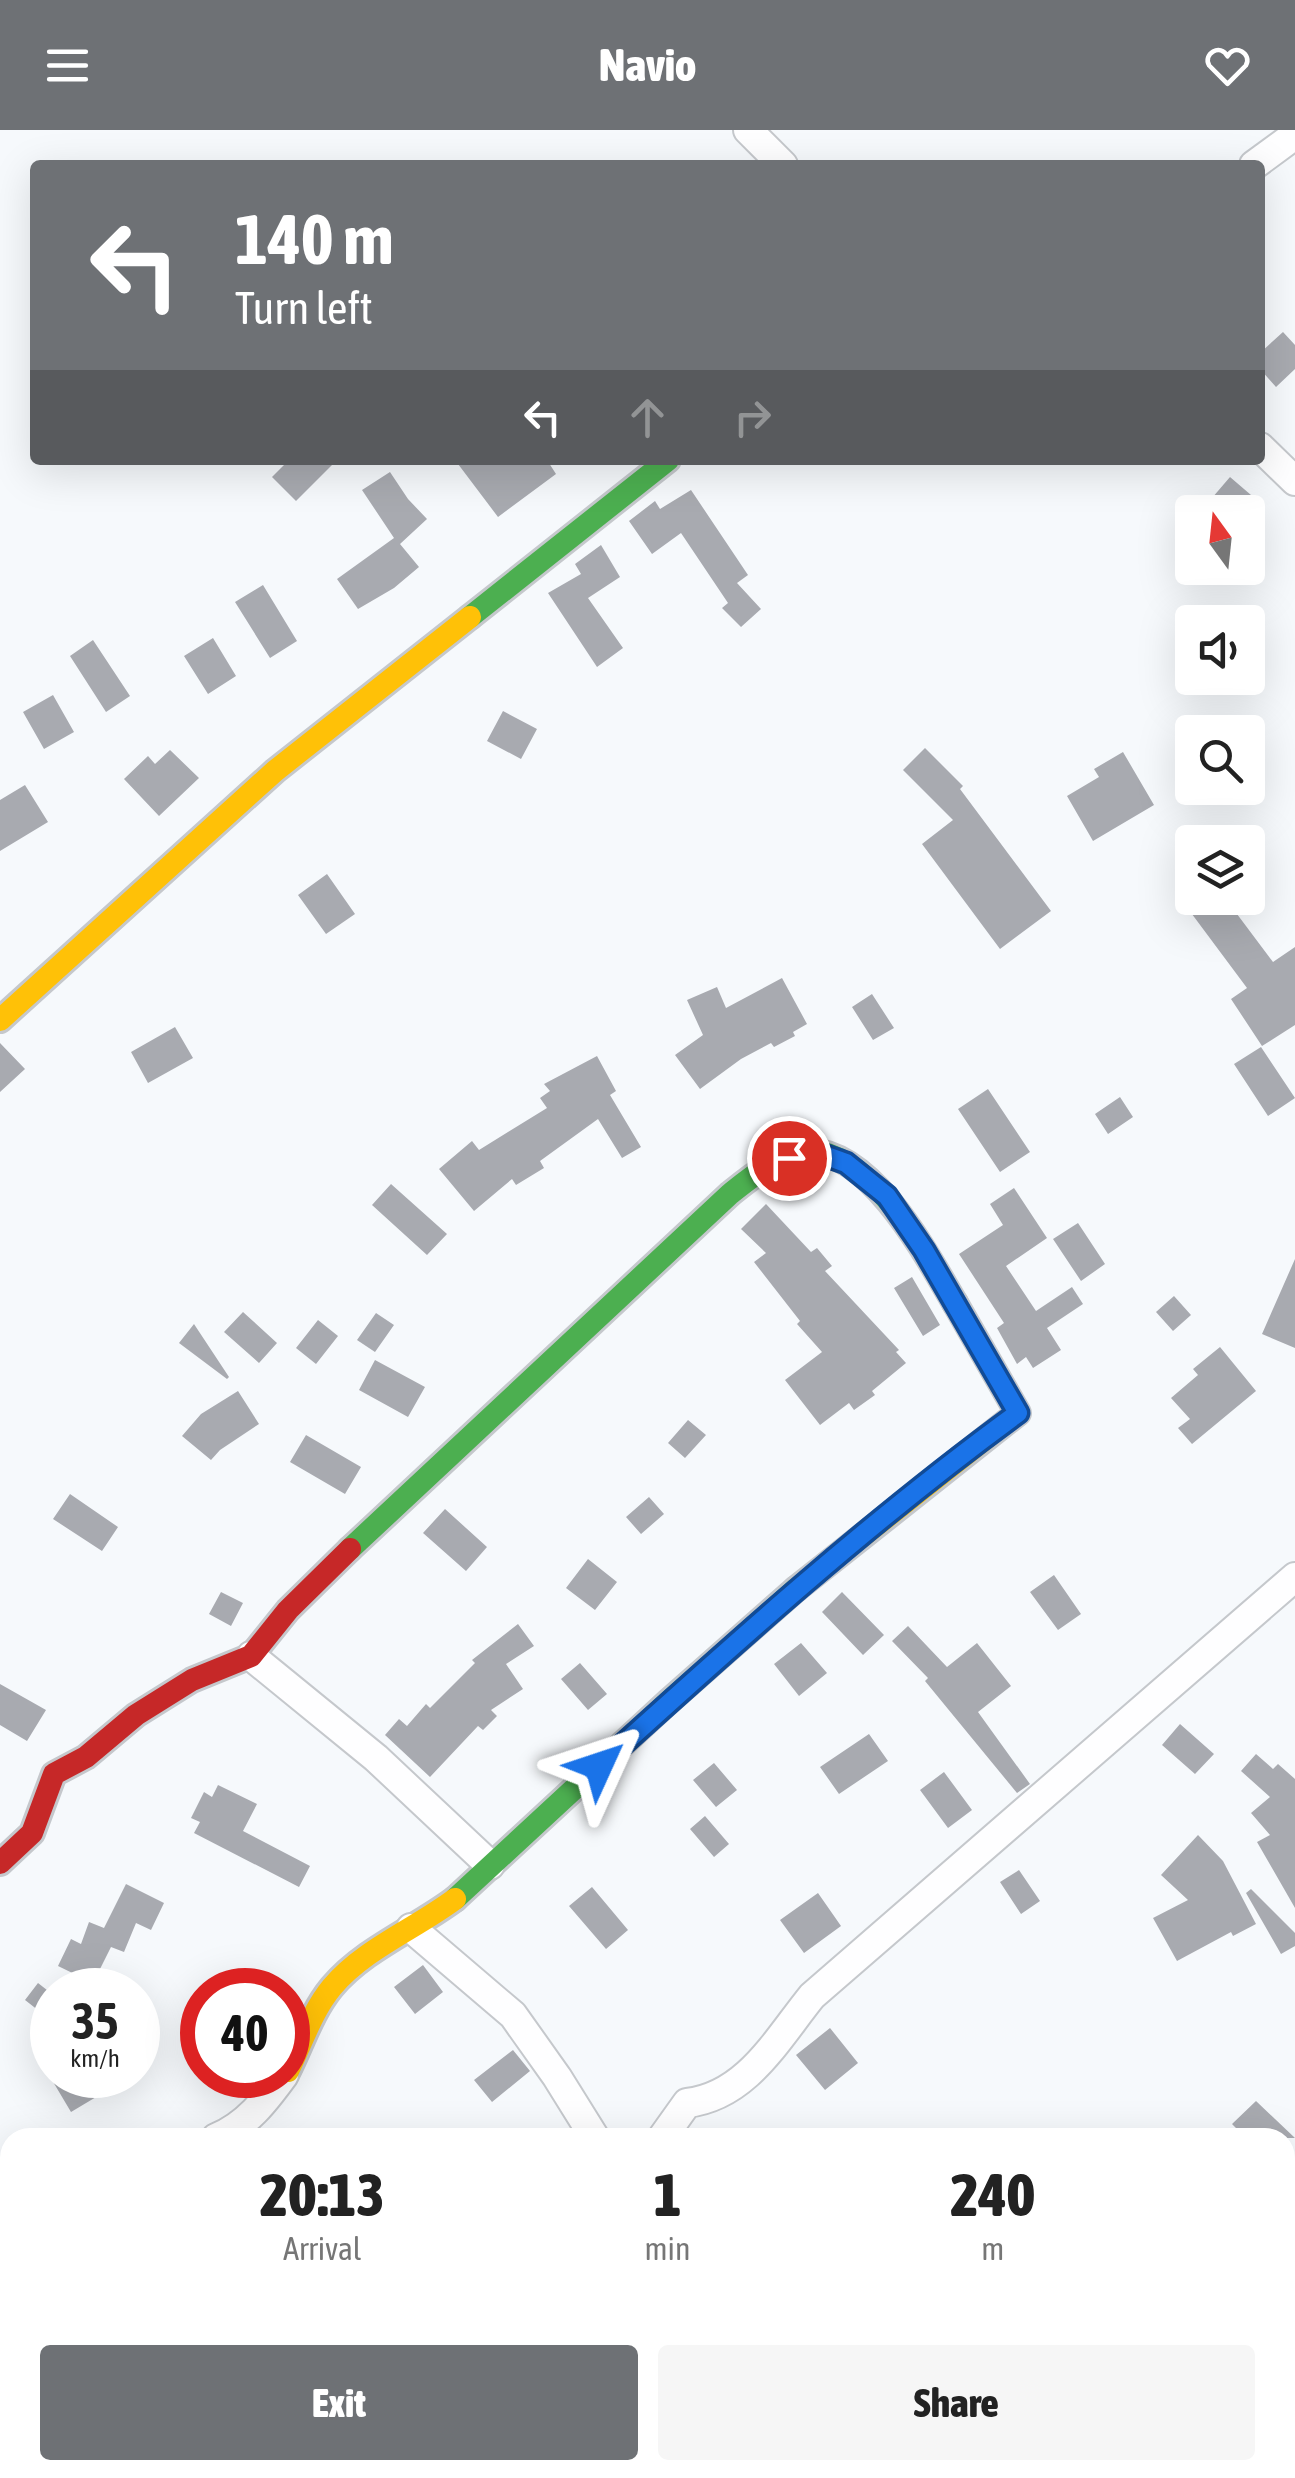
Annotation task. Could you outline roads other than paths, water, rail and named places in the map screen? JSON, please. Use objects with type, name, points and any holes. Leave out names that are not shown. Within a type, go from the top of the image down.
[{"type":"street","points":[[748,130],[778,160]]},
{"type":"street","points":[[1261,160],[1295,135]]},
{"type":"street","points":[[1265,451],[1295,481]]},
{"type":"street","points":[[0,1020],[275,771],[662,465]]},
{"type":"street","points":[[0,1863],[32,1833],[54,1774],[86,1757],[136,1715],[192,1680],[251,1656],[323,1574],[716,1208],[768,1165],[810,1150],[846,1163],[887,1196],[924,1250],[1018,1413],[935,1474],[763,1618],[465,1891],[344,1975],[322,2002],[310,2029]]},
{"type":"street","points":[[669,2128],[687,2102],[707,2100],[747,2078],[812,1996],[1295,1577]]},
{"type":"street","points":[[251,1656],[376,1758],[490,1865]]},
{"type":"street","points":[[411,1928],[513,2015],[588,2128]]},
{"type":"street","points":[[238,2128],[267,2098]]}]
